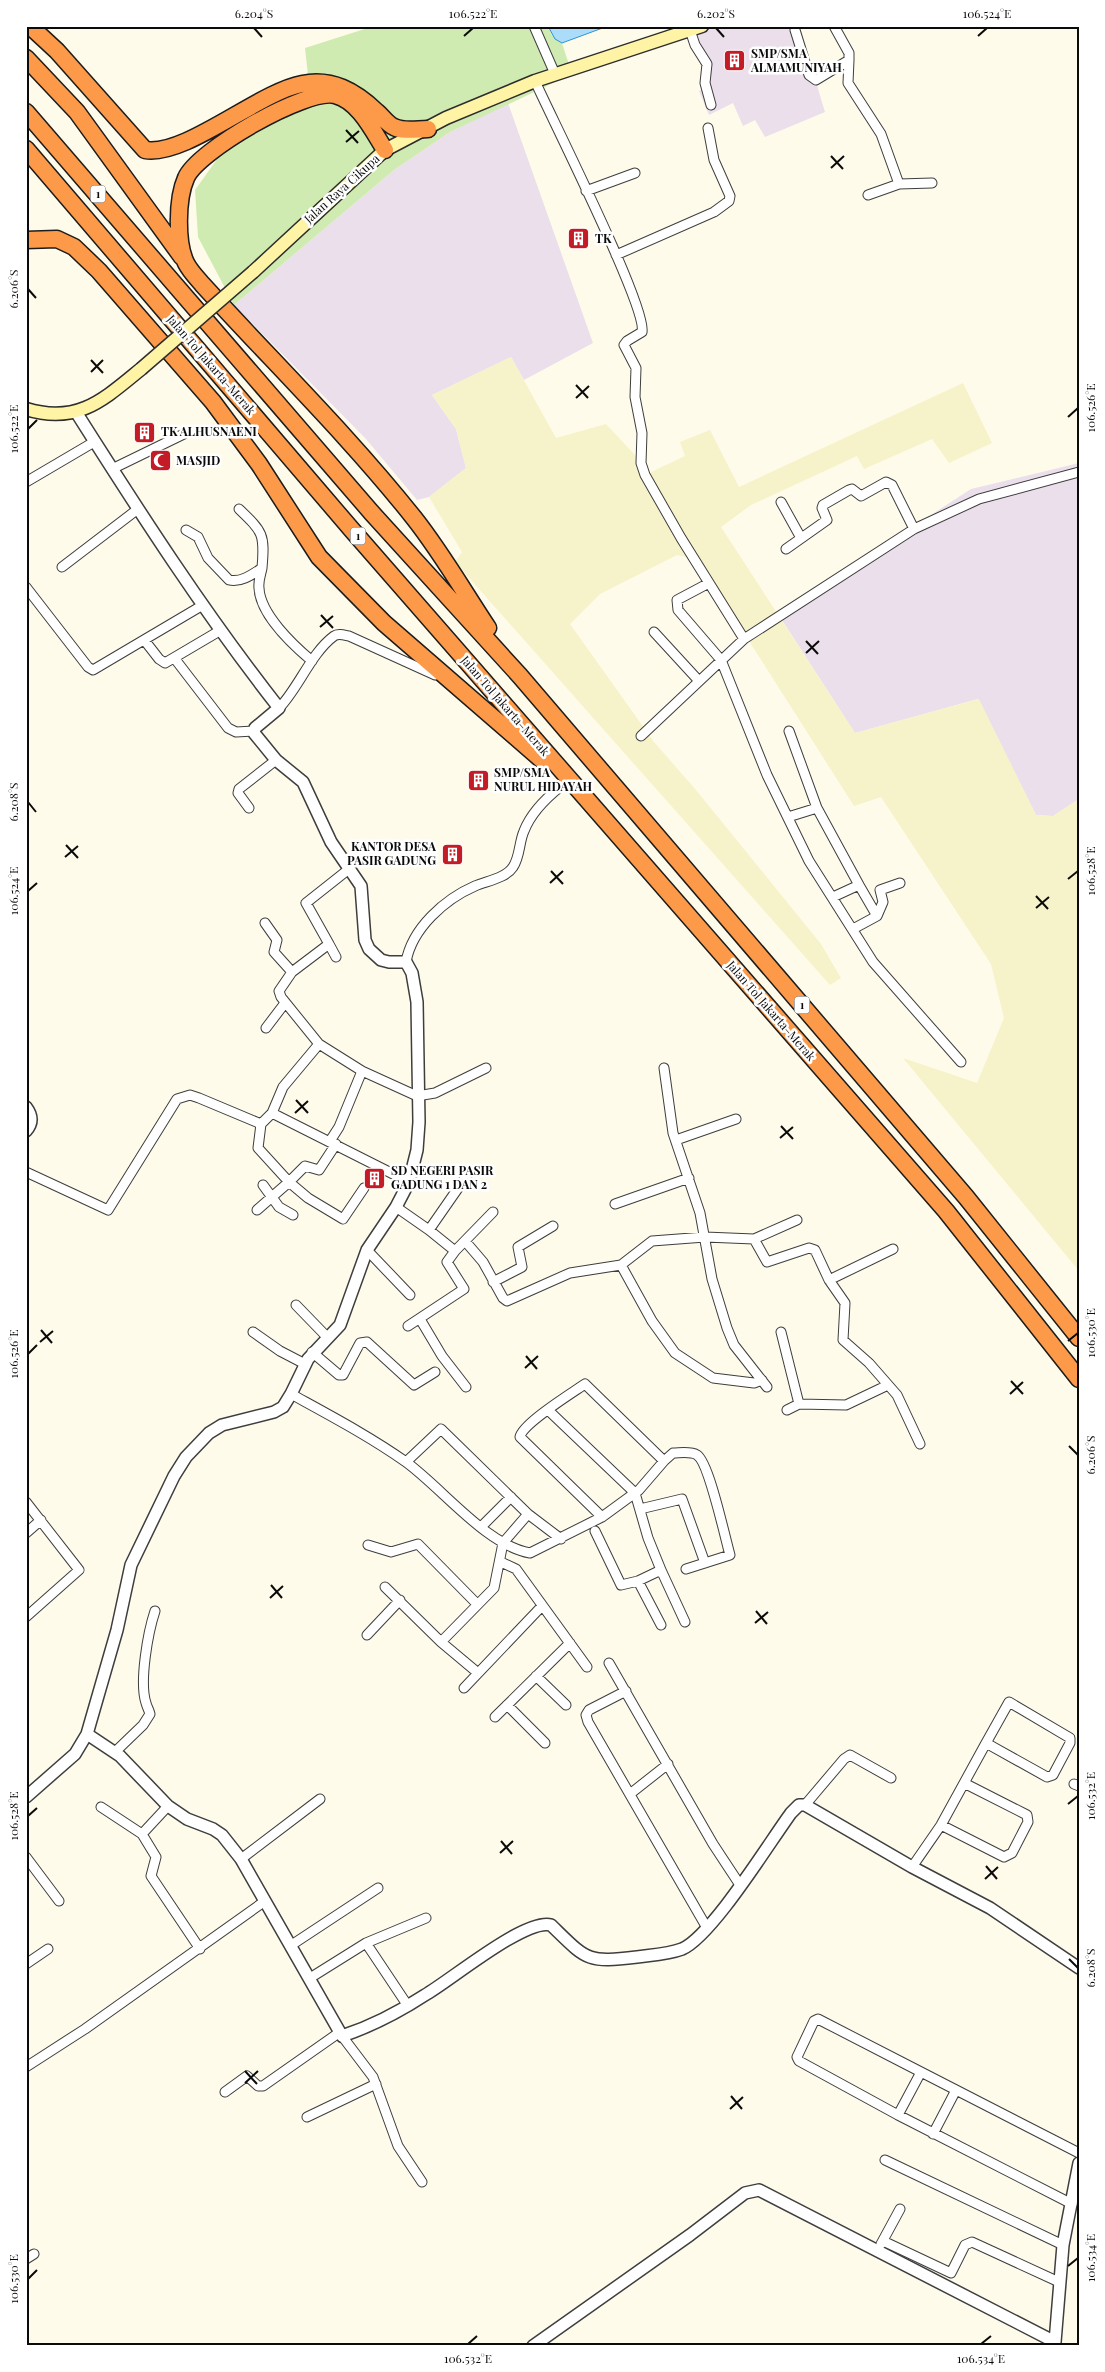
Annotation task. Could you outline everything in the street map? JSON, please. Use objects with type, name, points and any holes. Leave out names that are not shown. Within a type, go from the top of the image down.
[{"type":"highway","points":[[30,26],[57,52],[145,150],[157,150],[172,146],[232,118],[285,89],[317,82],[332,83],[349,90],[363,99],[393,127],[405,130],[428,128]]},
{"type":"highway","points":[[26,58],[77,112],[202,284],[348,441],[415,520],[520,676]]},
{"type":"highway","points":[[186,262],[178,223],[186,176],[214,150],[254,123],[312,97],[335,95],[364,116],[385,150]]},
{"type":"highway","name":"Jalan Tol Jakarta–Merak","points":[[26,112],[371,512],[520,676],[959,1189],[1079,1338]]},
{"type":"highway","name":"Jalan Tol Jakarta–Merak","points":[[26,149],[564,783],[946,1211],[1079,1379]]},
{"type":"highway","points":[[26,240],[57,238],[74,247],[99,270],[214,402],[259,464],[319,557],[384,623],[535,755],[564,783]]},
{"type":"main road","name":"Jalan Raya Cikupa","points":[[26,409],[59,414],[76,412],[102,401],[142,370],[253,272],[385,150],[446,118],[536,81],[699,27]]},
{"type":"street","points":[[534,26],[555,74]]},
{"type":"street","points":[[834,26],[849,53],[848,83],[881,134],[899,184]]},
{"type":"street","points":[[699,27],[695,45],[707,64],[705,83],[711,105]]},
{"type":"street","points":[[795,30],[809,76],[812,79],[816,80],[849,60]]},
{"type":"street","points":[[536,81],[616,255],[643,328],[642,332],[624,345],[636,368],[634,397],[642,434],[642,468],[744,639]]},
{"type":"street","points":[[616,255],[714,212],[730,201],[730,196],[714,160],[708,128]]},
{"type":"street","points":[[586,191],[635,173]]},
{"type":"street","points":[[868,194],[899,184],[932,183]]},
{"type":"street","points":[[76,412],[138,509],[203,605],[280,706]]},
{"type":"street","points":[[112,469],[190,431]]},
{"type":"street","points":[[26,482],[94,442]]},
{"type":"street","points":[[641,736],[744,639],[914,529],[980,499],[1079,472]]},
{"type":"street","points":[[786,549],[827,520],[822,508],[823,505],[849,490],[852,489],[861,496],[886,482],[892,486],[914,529]]},
{"type":"street","points":[[781,502],[801,538]]},
{"type":"street","points":[[239,508],[262,533],[264,547],[259,588],[264,604],[280,630],[312,661]]},
{"type":"street","points":[[62,567],[138,509]]},
{"type":"street","points":[[186,530],[198,538],[208,558],[229,580],[234,581],[249,577],[262,568]]},
{"type":"street","points":[[709,583],[681,596],[676,603],[678,610],[721,660],[767,776],[810,861],[873,962],[961,1062]]},
{"type":"street","points":[[26,587],[88,667],[93,670],[203,605]]},
{"type":"street","points":[[145,640],[161,662],[165,663],[175,659],[221,630]]},
{"type":"street","points":[[654,632],[699,681]]},
{"type":"street","points":[[175,659],[228,728],[236,732],[254,731],[280,706],[312,661],[334,636],[340,634],[349,636],[456,685]]},
{"type":"street","points":[[254,731],[276,760],[303,782],[331,842],[361,886],[365,940],[369,949],[381,960],[406,962]]},
{"type":"street","points":[[789,731],[817,808],[858,885],[877,916]]},
{"type":"street","points":[[249,808],[238,790],[276,760]]},
{"type":"street","points":[[26,1797],[75,1754],[87,1734],[117,1630],[131,1565],[174,1476],[186,1457],[209,1433],[222,1426],[278,1411],[291,1394],[312,1352],[340,1325],[367,1250],[396,1207],[409,1182],[417,1150],[419,1122],[417,1096],[417,1002],[412,973],[406,962],[412,941],[426,922],[448,902],[474,886],[505,874],[514,866],[524,830],[538,808],[564,783]]},
{"type":"street","points":[[788,817],[817,808]]},
{"type":"street","points":[[336,957],[306,904],[349,869]]},
{"type":"street","points":[[853,929],[877,916],[883,902],[880,890],[900,883]]},
{"type":"street","points":[[833,897],[858,885]]},
{"type":"street","points":[[265,923],[277,940],[274,952],[292,972]]},
{"type":"street","points":[[329,944],[292,972],[279,991],[285,1003],[319,1044],[362,1071],[417,1096],[435,1093],[486,1068]]},
{"type":"street","points":[[266,1028],[285,1003]]},
{"type":"street","points":[[319,1044],[283,1087],[272,1113],[261,1124],[258,1148],[289,1182],[308,1198],[340,1219],[346,1217],[364,1188]]},
{"type":"street","points":[[621,1265],[652,1321],[675,1354],[713,1378],[764,1384],[739,1352],[730,1336],[712,1278],[700,1213],[676,1140],[669,1111],[664,1068]]},
{"type":"street","points":[[257,1210],[305,1166],[319,1170],[333,1143],[362,1071]]},
{"type":"street","points":[[26,1172],[108,1210],[177,1099],[190,1095],[261,1124]]},
{"type":"street","points":[[26,1107],[31,1116],[30,1127],[26,1132]]},
{"type":"street","points":[[272,1113],[409,1182]]},
{"type":"street","points":[[676,1140],[736,1119]]},
{"type":"street","points":[[429,1230],[470,1171]]},
{"type":"street","points":[[615,1204],[689,1178]]},
{"type":"street","points":[[263,1185],[283,1210],[293,1215]]},
{"type":"street","points":[[396,1207],[455,1251]]},
{"type":"street","points":[[408,1326],[464,1288],[448,1264],[455,1251],[493,1212]]},
{"type":"street","points":[[464,1241],[482,1260],[503,1298],[508,1301],[570,1273],[621,1265],[652,1241],[705,1237],[754,1239],[764,1237],[797,1220]]},
{"type":"street","points":[[493,1282],[522,1267],[518,1246],[553,1226]]},
{"type":"street","points":[[754,1239],[768,1262],[813,1248],[846,1307],[843,1340],[869,1363],[897,1396],[920,1444]]},
{"type":"street","points":[[830,1280],[893,1249]]},
{"type":"street","points":[[367,1250],[410,1295]]},
{"type":"street","points":[[296,1305],[328,1338]]},
{"type":"street","points":[[420,1319],[466,1387]]},
{"type":"street","points":[[253,1332],[280,1351],[305,1364]]},
{"type":"street","points":[[781,1332],[799,1404]]},
{"type":"street","points":[[312,1352],[339,1375],[343,1375],[360,1343],[363,1342],[414,1385],[435,1372]]},
{"type":"street","points":[[602,1516],[520,1437],[520,1433],[548,1410],[585,1384],[664,1461]]},
{"type":"street","points":[[787,1410],[799,1404],[846,1405],[888,1385]]},
{"type":"street","points":[[291,1394],[364,1434],[406,1462],[430,1480],[503,1545],[530,1553],[561,1539],[635,1495],[673,1453],[697,1455],[710,1479],[730,1555],[686,1569]]},
{"type":"street","points":[[548,1410],[635,1495],[643,1524],[661,1570],[686,1622]]},
{"type":"street","points":[[406,1462],[441,1428],[528,1514],[561,1539]]},
{"type":"street","points":[[481,1527],[511,1497]]},
{"type":"street","points":[[640,1508],[682,1499],[705,1563]]},
{"type":"street","points":[[26,1502],[79,1570],[26,1617]]},
{"type":"street","points":[[442,1642],[496,1584],[503,1545],[528,1514]]},
{"type":"street","points":[[26,1533],[41,1520]]},
{"type":"street","points":[[595,1531],[622,1585],[638,1581],[661,1570]]},
{"type":"street","points":[[368,1545],[390,1552],[418,1544],[477,1604]]},
{"type":"street","points":[[501,1560],[516,1569],[587,1667]]},
{"type":"street","points":[[638,1581],[661,1625]]},
{"type":"street","points":[[385,1587],[442,1642],[478,1673]]},
{"type":"street","points":[[367,1635],[400,1600]]},
{"type":"street","points":[[464,1688],[542,1606]]},
{"type":"street","points":[[115,1752],[143,1725],[150,1714],[145,1702],[145,1662],[149,1630],[155,1611]]},
{"type":"street","points":[[495,1718],[570,1643]]},
{"type":"street","points":[[609,1663],[713,1844],[740,1885]]},
{"type":"street","points":[[536,1676],[566,1705]]},
{"type":"street","points":[[626,1691],[589,1710],[586,1718],[707,1928]]},
{"type":"street","points":[[912,1867],[941,1825],[986,1742],[1009,1702],[1068,1736],[1070,1740],[1053,1775],[1050,1777],[986,1742]]},
{"type":"street","points":[[508,1705],[545,1743]]},
{"type":"street","points":[[87,1734],[115,1752],[168,1806],[187,1819],[213,1828],[222,1835],[241,1859],[341,2034],[373,2078],[398,2146],[422,2182]]},
{"type":"street","points":[[805,1805],[850,1754],[891,1778]]},
{"type":"street","points":[[630,1794],[668,1764]]},
{"type":"street","points":[[941,1825],[1004,1857],[1012,1853],[1028,1822],[1027,1815],[964,1783]]},
{"type":"street","points":[[241,1859],[320,1799]]},
{"type":"street","points":[[225,2092],[247,2076],[258,2086],[262,2086],[341,2034],[377,2022],[408,2006],[500,1945],[538,1924],[551,1925],[585,1956],[609,1960],[682,1949],[700,1936],[707,1928],[791,1813],[800,1805],[805,1805],[912,1867],[990,1908],[1079,1968]]},
{"type":"street","points":[[142,1834],[168,1806]]},
{"type":"street","points":[[101,1807],[142,1834],[156,1857],[152,1876],[200,1949]]},
{"type":"street","points":[[26,1857],[59,1901]]},
{"type":"street","points":[[290,1946],[378,1888]]},
{"type":"street","points":[[26,2067],[85,2029],[108,2010],[200,1949],[265,1901]]},
{"type":"street","points":[[310,1978],[366,1943],[426,1918]]},
{"type":"street","points":[[366,1943],[408,2006]]},
{"type":"street","points":[[26,1964],[48,1949]]},
{"type":"street","points":[[1072,2204],[933,2134],[799,2061],[797,2053],[814,2021],[821,2020],[1079,2153]]},
{"type":"street","points":[[898,2115],[921,2072]]},
{"type":"street","points":[[307,2117],[376,2084]]},
{"type":"street","points":[[933,2134],[956,2090]]},
{"type":"street","points":[[885,2160],[1063,2245]]},
{"type":"street","points":[[533,2346],[690,2235],[745,2193],[753,2190],[762,2190],[880,2246],[1055,2342],[1063,2245],[1079,2163]]},
{"type":"street","points":[[880,2246],[900,2209]]},
{"type":"street","points":[[880,2246],[951,2272],[965,2245],[972,2242],[1059,2282]]},
{"type":"shaded area","points":[[717,26],[799,26],[825,112],[765,137],[755,120],[743,126],[733,103],[709,115],[699,91],[709,86],[688,33]]},
{"type":"shaded area","points":[[508,103],[593,343],[524,380],[511,357],[432,395],[456,429],[466,468],[429,497],[417,500],[366,439],[234,305],[394,170],[450,132]]},
{"type":"shaded area","points":[[511,357],[556,438],[606,424],[634,454],[647,474],[685,456],[680,442],[710,430],[739,487],[963,383],[992,443],[949,463],[932,439],[864,469],[857,456],[751,505],[721,527],[855,733],[979,699],[1036,815],[1053,816],[1079,799],[1079,1271],[903,1058],[977,1083],[1004,1018],[991,964],[881,797],[854,806],[697,559],[677,555],[600,594],[570,624],[654,742],[696,790],[821,944],[841,978],[830,985],[455,562],[462,552],[429,497],[466,468],[456,429],[432,395]]},
{"type":"shaded area","points":[[1079,463],[1079,799],[1053,816],[1036,815],[978,699],[855,733],[778,614],[971,489]]},
{"type":"green space","points":[[374,26],[548,26],[552,35],[562,43],[572,74],[450,132],[394,170],[234,305],[198,237],[195,190],[225,148],[310,94],[305,48]]},
{"type":"water","points":[[548,26],[608,26],[562,43],[555,39]]},
{"type":"place","name":"SMP/SMA ALMAMUNIYAH","points":[[735,61]]},
{"type":"place","name":"TK","points":[[579,239]]},
{"type":"place","name":"TK ALHUSNAENI","points":[[145,432]]},
{"type":"place","name":"MASJID","points":[[160,461]]},
{"type":"place","name":"SMP/SMA NURUL HIDAYAH","points":[[478,780]]},
{"type":"place","name":"KANTOR DESA PASIR GADUNG","points":[[452,854]]},
{"type":"place","name":"SD NEGERI PASIR GADUNG 1 DAN 2","points":[[375,1178]]}]
